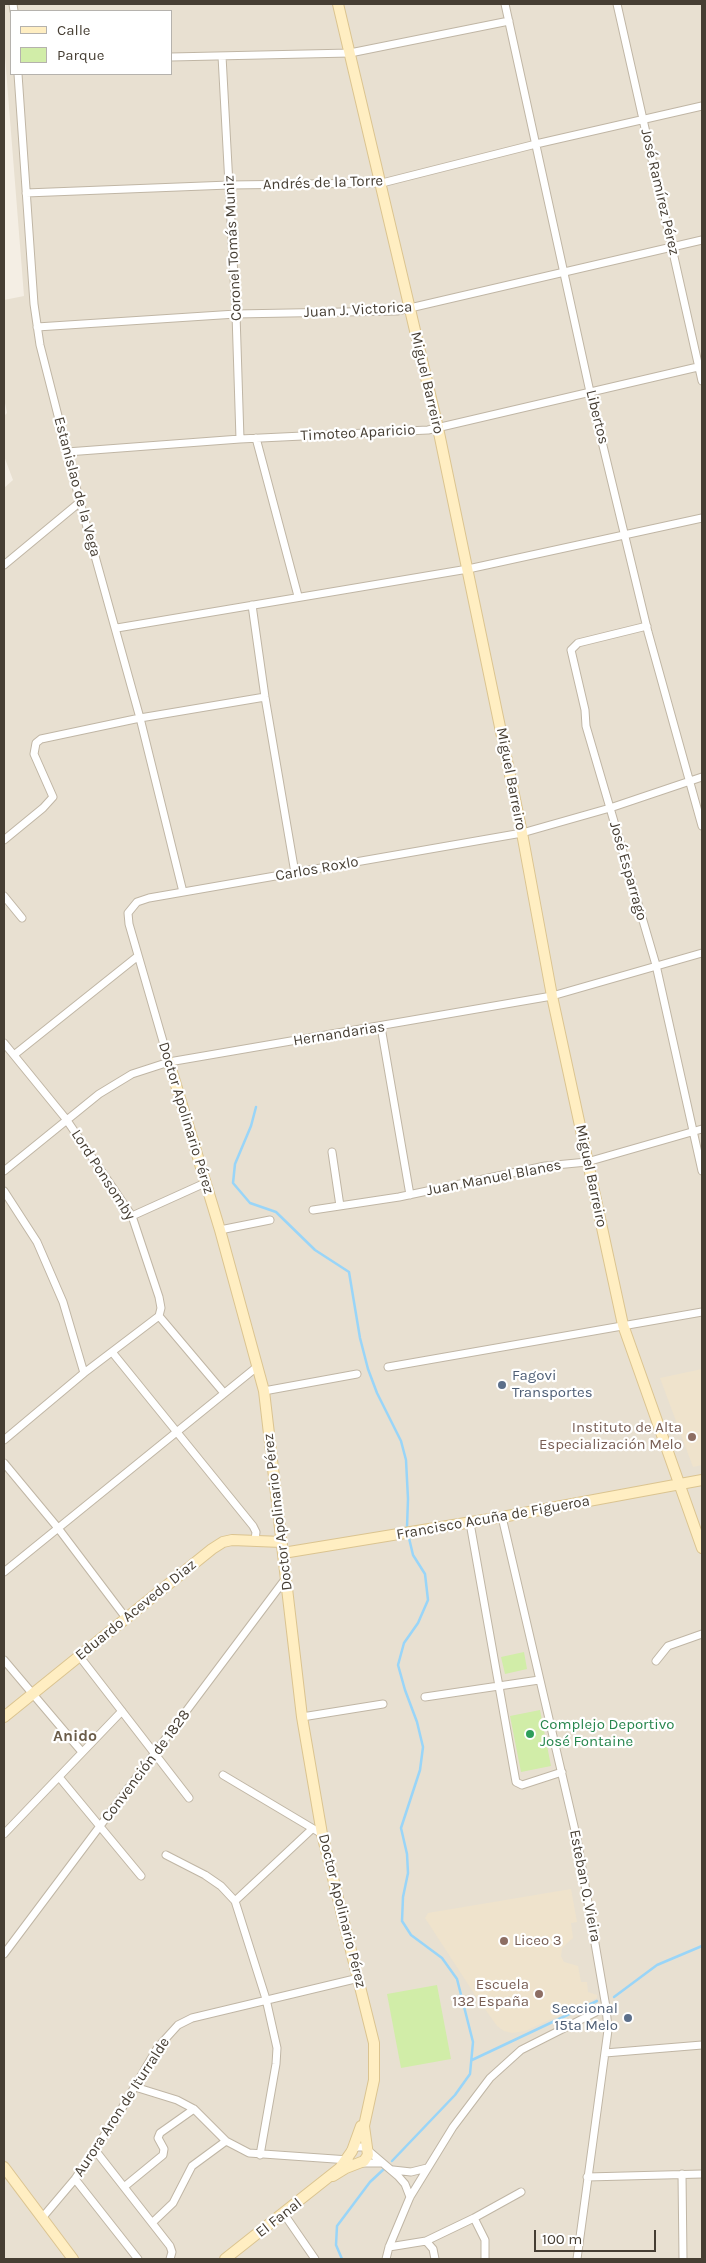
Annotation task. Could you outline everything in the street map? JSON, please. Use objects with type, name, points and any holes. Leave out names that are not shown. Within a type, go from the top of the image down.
[{"type":"street","name":"Miguel Barreiro","points":[[338,4],[382,183],[438,428],[522,833],[552,996],[623,1325],[702,1548]]},
{"type":"street","name":"Libertos","points":[[505,4],[590,392],[626,535],[646,626],[702,826]]},
{"type":"street","name":"José Ramírez Pérez","points":[[617,4],[702,381]]},
{"type":"street","points":[[172,57],[350,53],[509,21]]},
{"type":"street","name":"Coronel Tomás Muniz","points":[[222,56],[236,314],[240,439]]},
{"type":"street","name":"Estanislao de la Vega","points":[[18,75],[37,327],[67,452],[117,628],[183,892]]},
{"type":"street","name":"Andrés de la Torre","points":[[26,193],[229,185],[382,183],[536,144],[702,106]]},
{"type":"street","name":"Juan J. Victorica","points":[[37,327],[236,314],[410,309],[702,240]]},
{"type":"street","name":"Timoteo Aparicio","points":[[67,452],[240,439],[438,428],[700,367]]},
{"type":"street","points":[[256,438],[298,596]]},
{"type":"street","points":[[4,565],[80,502]]},
{"type":"street","points":[[117,628],[298,596],[468,569],[702,518]]},
{"type":"street","points":[[252,604],[265,697],[295,873]]},
{"type":"street","name":"José Esparrago","points":[[646,626],[578,643],[571,650],[585,710],[586,726],[656,966],[702,1171]]},
{"type":"street","points":[[4,840],[43,808],[53,797],[34,754],[36,744],[48,736],[265,697]]},
{"type":"street","name":"Carlos Roxlo","points":[[129,924],[128,913],[137,902],[183,892],[522,833],[610,808],[702,777]]},
{"type":"street","points":[[4,896],[22,918]]},
{"type":"street","name":"Doctor Apolinario Pérez","points":[[129,924],[220,1230],[264,1391],[317,1831],[359,1978],[371,2029],[375,2056],[374,2080],[364,2126],[368,2150]]},
{"type":"street","name":"Hernandarias","points":[[4,1171],[66,1119],[116,1082],[132,1074],[169,1062],[381,1027],[552,996],[702,953]]},
{"type":"street","points":[[14,1055],[138,956]]},
{"type":"street","points":[[381,1027],[410,1195]]},
{"type":"street","name":"Lord Ponsomby","points":[[4,1043],[66,1119],[132,1216],[160,1297],[161,1308],[159,1316]]},
{"type":"street","name":"Juan Manuel Blanes","points":[[313,1210],[410,1195],[521,1170],[588,1162],[702,1129]]},
{"type":"street","points":[[332,1152],[340,1206]]},
{"type":"street","points":[[132,1216],[205,1182]]},
{"type":"street","points":[[4,1191],[37,1242],[62,1302],[84,1373]]},
{"type":"street","points":[[220,1230],[270,1220]]},
{"type":"street","points":[[388,1367],[702,1312]]},
{"type":"street","points":[[4,1440],[84,1373],[159,1316],[224,1393]]},
{"type":"street","points":[[112,1352],[252,1526],[256,1532],[256,1540]]},
{"type":"street","points":[[4,1572],[258,1366]]},
{"type":"street","points":[[264,1391],[357,1374]]},
{"type":"street","points":[[4,1463],[58,1528],[126,1618]]},
{"type":"street","name":"Francisco Acuña de Figueroa","points":[[283,1548],[502,1518],[702,1480]]},
{"type":"street","name":"Esteban O. Vieira","points":[[502,1518],[577,1839],[606,2007],[608,2030],[576,2259]]},
{"type":"street","points":[[470,1523],[516,1782],[522,1785],[562,1772]]},
{"type":"street","name":"Eduardo Acevedo Diaz","points":[[4,1717],[223,1542],[238,1539],[256,1540],[283,1548]]},
{"type":"street","name":"Convención de 1828","points":[[4,1954],[156,1754],[286,1578]]},
{"type":"street","points":[[656,1661],[668,1646],[702,1634]]},
{"type":"street","points":[[80,1657],[189,1798]]},
{"type":"street","points":[[4,1660],[31,1695],[82,1752]]},
{"type":"street","points":[[425,1697],[540,1680]]},
{"type":"street","points":[[302,1717],[383,1704]]},
{"type":"street","points":[[4,1834],[122,1711]]},
{"type":"street","points":[[223,1775],[317,1831],[235,1902]]},
{"type":"street","points":[[59,1777],[141,1876]]},
{"type":"street","points":[[166,1855],[205,1875],[221,1886],[235,1902],[266,1999],[277,2048],[276,2064],[260,2155]]},
{"type":"street","name":"Aurora Aron de Iturralde","points":[[42,2218],[75,2179],[135,2087],[158,2046],[178,2025],[192,2018],[359,1978]]},
{"type":"street","points":[[386,2259],[389,2247],[410,2197],[426,2168],[452,2127],[490,2078],[503,2064],[538,2041],[606,2007]]},
{"type":"street","points":[[604,2053],[702,2045]]},
{"type":"street","points":[[135,2087],[177,2100],[194,2110],[226,2142],[241,2150],[260,2155],[342,2158],[362,2163],[381,2163]]},
{"type":"street","name":"Doctor Apolinario Pérez","points":[[332,2176],[342,2158],[353,2148],[367,2109]]},
{"type":"street","points":[[124,2187],[163,2155],[164,2149],[158,2138],[160,2133],[194,2110]]},
{"type":"street","points":[[152,2224],[173,2203],[188,2170],[226,2142]]},
{"type":"street","points":[[353,2148],[360,2147],[368,2150],[405,2184],[410,2197]]},
{"type":"street","points":[[95,2150],[170,2246],[172,2252],[170,2259]]},
{"type":"street","points":[[332,2176],[346,2168],[362,2163],[367,2158],[368,2150]]},
{"type":"street","points":[[4,2168],[73,2259]]},
{"type":"street","points":[[391,2170],[411,2172],[426,2168]]},
{"type":"street","points":[[682,2174],[683,2259]]},
{"type":"street","points":[[587,2176],[702,2174]]},
{"type":"street","name":"El Fanal","points":[[225,2259],[332,2176]]},
{"type":"street","points":[[75,2179],[138,2259]]},
{"type":"street","points":[[389,2247],[426,2241],[474,2218],[520,2192]]},
{"type":"street","points":[[284,2214],[315,2259]]},
{"type":"street","points":[[474,2218],[485,2240],[485,2259]]},
{"type":"street","points":[[426,2241],[433,2249],[435,2259]]},
{"type":"shaded area","points":[[4,4],[702,4],[702,2259],[4,2259],[4,488],[13,480],[4,456],[4,416],[7,413],[4,398],[4,300],[24,296],[4,44]]},
{"type":"shaded area","name":"Instituto de Alta Especialización Melo","points":[[702,1369],[702,1465],[693,1467],[660,1378]]},
{"type":"shaded area","name":"Liceo 3","points":[[571,1889],[577,1922],[571,1923],[573,1938],[562,1948],[561,1956],[564,1962],[578,1966],[581,1982],[587,1982],[588,1992],[597,1995],[597,1998],[525,2031],[512,2033],[504,2031],[497,2026],[475,1995],[425,1918],[428,1913]]},
{"type":"green space","points":[[524,1652],[527,1669],[505,1674],[501,1657]]},
{"type":"green space","name":"Complejo Deportivo José Fontaine","points":[[540,1710],[551,1766],[521,1772],[510,1716]]},
{"type":"green space","points":[[437,1985],[451,2059],[401,2068],[387,1994]]},
{"type":"waterway","points":[[256,1107],[251,1126],[235,1164],[233,1183],[250,1203],[276,1212],[315,1250],[349,1272],[360,1338],[368,1369],[377,1393],[401,1441],[406,1460],[407,1527]]},
{"type":"waterway","points":[[392,2161],[455,2095],[470,2074],[473,2042],[457,1979],[442,1958],[411,1935],[402,1921],[403,1897],[408,1873],[407,1854],[401,1828],[420,1770],[423,1747],[417,1722],[398,1665],[404,1643],[418,1623],[428,1600],[425,1574],[413,1555],[409,1538]]},
{"type":"waterway","points":[[614,1997],[657,1965],[702,1946]]},
{"type":"waterway","points":[[472,2060],[597,2001]]},
{"type":"waterway","points":[[342,2259],[336,2245],[337,2226],[370,2182],[384,2169]]},
{"type":"place","name":"Fagovi Transportes","points":[[502,1385]]},
{"type":"place","name":"Instituto de Alta Especialización Melo","points":[[692,1437]]},
{"type":"place","name":"Complejo Deportivo José Fontaine","points":[[530,1734]]},
{"type":"place","name":"Liceo 3","points":[[504,1941]]},
{"type":"place","name":"Escuela 132 España","points":[[539,1994]]},
{"type":"place","name":"Seccional 15ta Melo","points":[[628,2018]]},
{"type":"district","name":"Anido","points":[[75,1736]]}]
